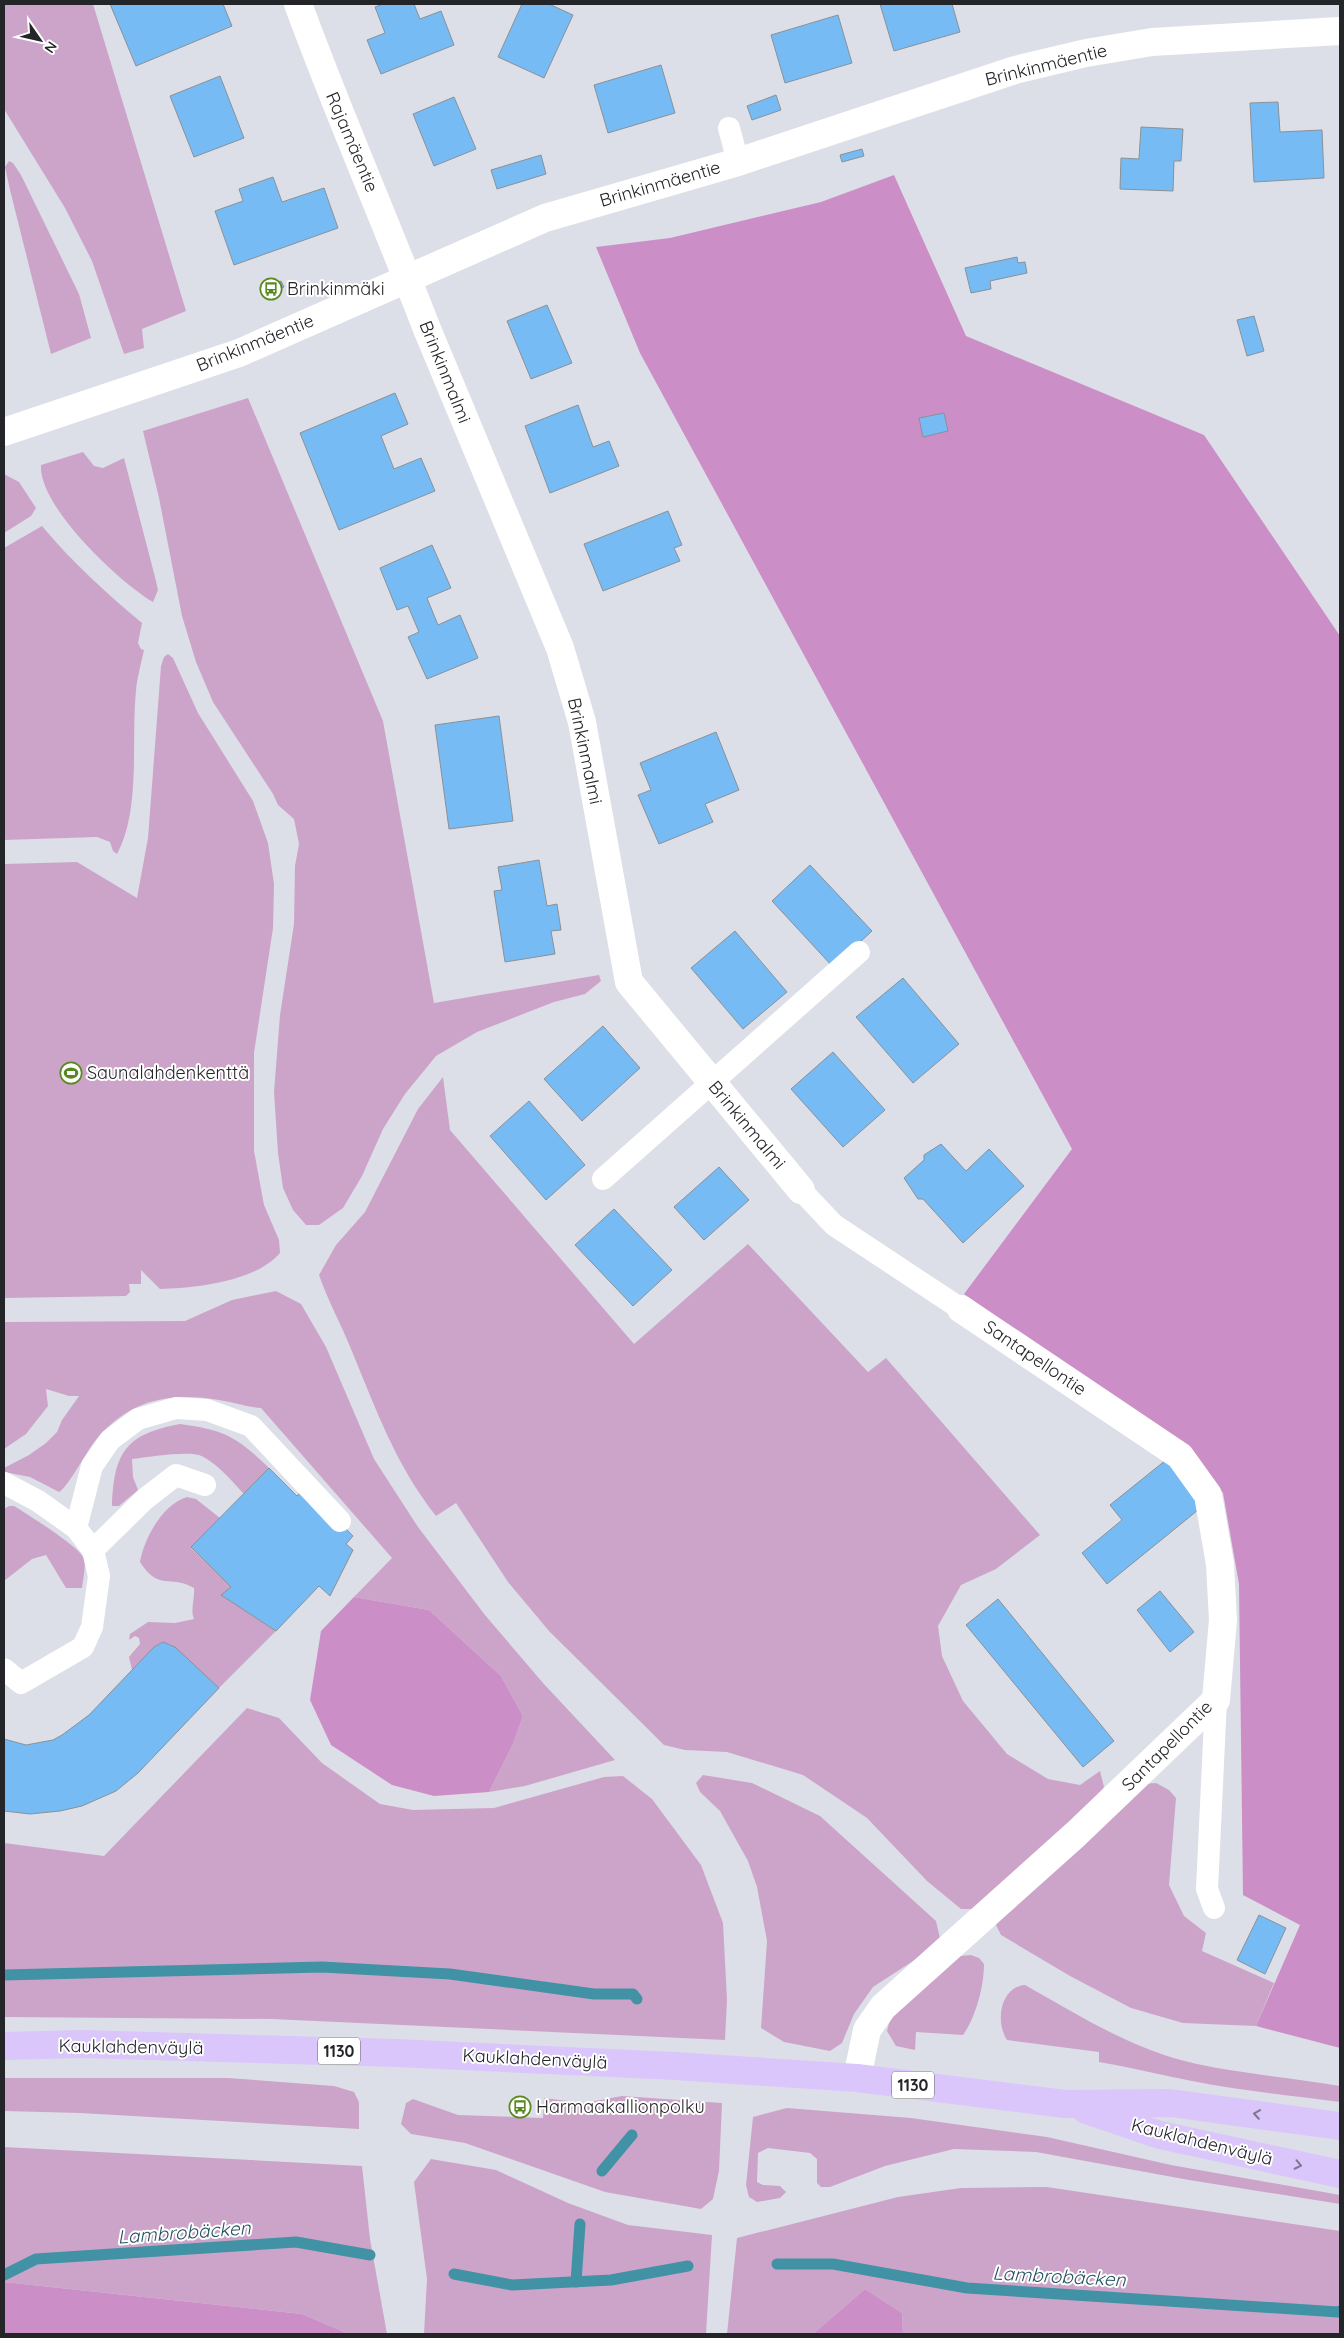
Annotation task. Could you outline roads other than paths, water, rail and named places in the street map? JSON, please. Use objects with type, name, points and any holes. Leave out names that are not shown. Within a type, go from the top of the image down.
[{"type":"main road","name":"Kauklahdenväylä","points":[[4,2046],[81,2044],[396,2053],[675,2066],[857,2078],[1065,2104],[1170,2103],[1340,2126]]},
{"type":"main road","name":"Kauklahdenväylä","points":[[1065,2104],[1160,2136],[1340,2174]]},
{"type":"street","name":"Rajamäentie","points":[[298,4],[323,73],[409,279]]},
{"type":"street","name":"Brinkinmäentie","points":[[4,432],[239,353],[545,218],[738,162],[1015,70],[1086,52],[1152,42],[1340,31]]},
{"type":"street","name":"Brinkinmalmi","points":[[409,279],[427,329],[560,648],[582,722],[629,982],[801,1190]]},
{"type":"street","name":"Santapellontie","points":[[857,2078],[867,2030],[883,2007],[1076,1834],[1216,1700],[1223,1620],[1220,1564],[1208,1495],[1180,1456],[961,1309]]},
{"type":"lane","points":[[729,128],[738,162]]},
{"type":"lane","points":[[602,1179],[713,1084],[859,952]]},
{"type":"lane","points":[[801,1190],[834,1225],[961,1309]]},
{"type":"lane","points":[[76,1528],[92,1466],[110,1440],[138,1419],[176,1408],[207,1410],[251,1426],[340,1521]]},
{"type":"lane","points":[[94,1550],[145,1499],[176,1475],[205,1485]]},
{"type":"lane","points":[[4,1483],[38,1501],[76,1528],[94,1550],[99,1576],[92,1627],[83,1647],[21,1683],[4,1669]]},
{"type":"lane","points":[[1214,1908],[1207,1889],[1216,1700]]},
{"type":"waterway","points":[[4,1975],[322,1967],[450,1974],[594,1994],[633,1994],[637,1999]]},
{"type":"waterway","points":[[602,2171],[632,2135]]},
{"type":"waterway","points":[[576,2282],[580,2224]]},
{"type":"waterway","name":"Lambrobäcken","points":[[4,2275],[36,2259],[296,2242],[370,2255]]},
{"type":"waterway","name":"Lambrobäcken","points":[[777,2264],[833,2264],[967,2288],[1340,2311]]},
{"type":"waterway","name":"Lambrobäcken","points":[[454,2274],[512,2285],[611,2280],[688,2266]]},
{"type":"place","name":"Brinkinmäki","points":[[271,289]]},
{"type":"place","name":"Saunalahdenkenttä","points":[[71,1073]]},
{"type":"place","name":"Harmaakallionpolku","points":[[520,2107]]}]
